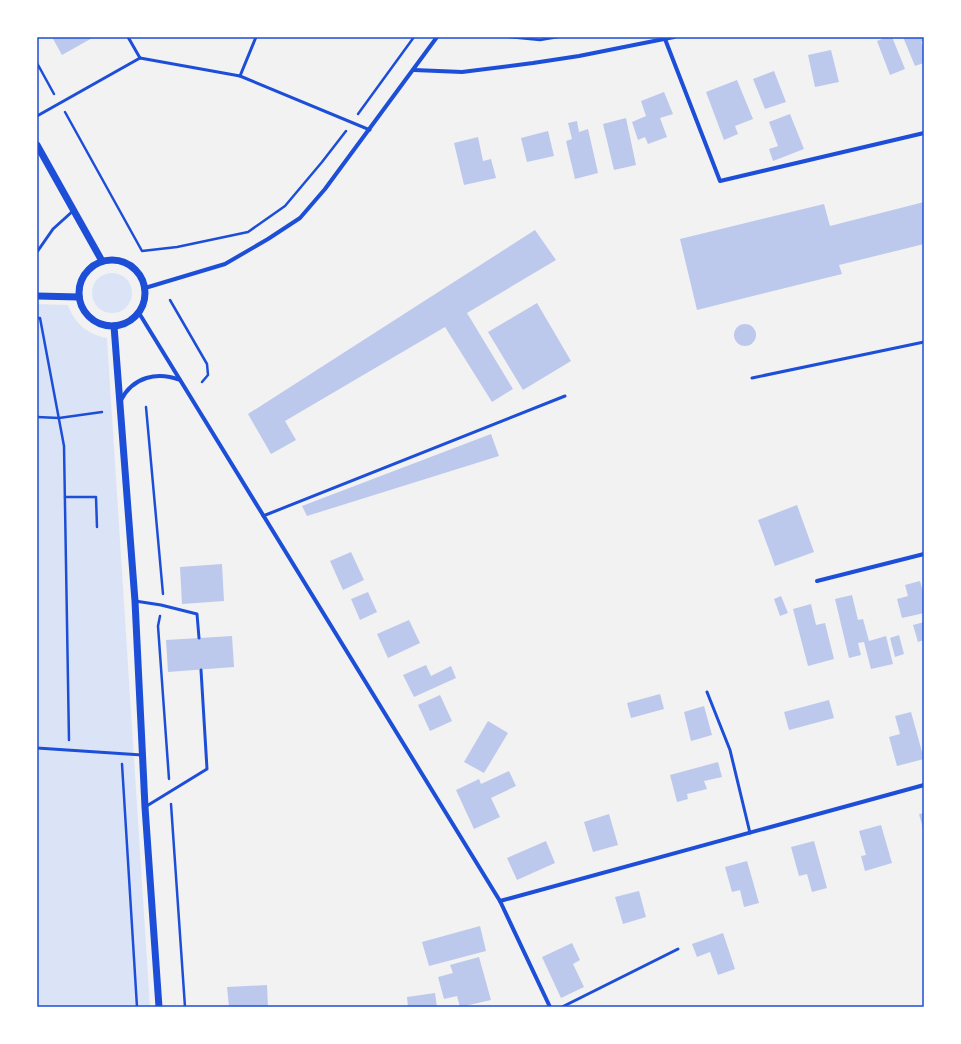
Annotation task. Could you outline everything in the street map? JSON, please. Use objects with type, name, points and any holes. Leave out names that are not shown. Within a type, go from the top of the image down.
[{"type":"street","points":[[145,288],[226,264],[300,218],[325,189],[370,130],[437,37]]},
{"type":"street","points":[[414,70],[462,72],[579,56],[674,37]]},
{"type":"street","points":[[665,39],[720,181],[924,133]]},
{"type":"street","points":[[37,145],[102,261]]},
{"type":"street","points":[[119,260],[133,267],[143,280],[145,288],[144,301],[139,313],[128,322],[114,326],[102,325],[91,319],[85,313],[79,297],[80,282],[84,275],[89,269],[102,261],[119,260]]},
{"type":"street","points":[[37,296],[79,297]]},
{"type":"street","points":[[139,313],[500,901],[550,1007]]},
{"type":"street","points":[[114,326],[135,602],[144,756],[145,807],[159,1007]]},
{"type":"street","points":[[119,403],[129,388],[145,378],[163,375],[180,380]]},
{"type":"street","points":[[818,581],[924,554]]},
{"type":"street","points":[[500,901],[924,785]]},
{"type":"lane","points":[[128,37],[140,58]]},
{"type":"lane","points":[[240,76],[256,37]]},
{"type":"lane","points":[[37,116],[140,58],[240,76],[370,130]]},
{"type":"lane","points":[[37,252],[53,229],[74,210]]},
{"type":"lane","points":[[752,378],[924,342]]},
{"type":"lane","points":[[264,516],[565,396]]},
{"type":"lane","points":[[135,602],[161,605],[197,614],[199,638]]},
{"type":"lane","points":[[145,807],[170,790],[207,769],[201,670]]},
{"type":"lane","points":[[707,692],[730,750],[750,833]]},
{"type":"lane","points":[[37,748],[144,756]]},
{"type":"lane","points":[[562,1007],[678,949]]},
{"type":"path","points":[[37,63],[142,251],[177,247],[248,232],[285,206],[322,162],[414,37]]},
{"type":"path","points":[[509,37],[540,40],[558,37]]},
{"type":"path","points":[[170,300],[207,364],[208,375],[202,382]]},
{"type":"path","points":[[37,318],[40,318],[64,446],[70,750]]},
{"type":"path","points":[[146,407],[164,588],[158,626],[184,1007]]},
{"type":"path","points":[[37,417],[59,418],[102,412]]},
{"type":"path","points":[[65,497],[96,497],[97,527]]},
{"type":"path","points":[[121,754],[137,1007]]},
{"type":"shaded area","points":[[116,273],[123,276],[129,282],[132,293],[131,301],[123,310],[116,313],[108,313],[101,310],[93,301],[92,289],[95,282],[104,274]]},
{"type":"shaded area","points":[[37,304],[68,305],[78,323],[93,334],[107,338],[150,1007],[37,1007]]},
{"type":"building","points":[[52,37],[94,37],[62,55]]},
{"type":"building","points":[[887,37],[892,37],[905,69],[890,75],[877,41]]},
{"type":"building","points":[[903,37],[924,37],[924,41],[921,42],[924,49],[924,63],[915,66]]},
{"type":"building","points":[[831,50],[839,82],[815,87],[808,55]]},
{"type":"building","points":[[774,71],[786,102],[765,109],[753,79]]},
{"type":"building","points":[[737,80],[753,119],[735,126],[738,134],[724,140],[706,92]]},
{"type":"building","points":[[664,92],[673,114],[660,118],[667,137],[648,144],[645,137],[638,140],[632,122],[646,116],[641,101]]},
{"type":"building","points":[[790,114],[804,149],[773,161],[769,149],[778,146],[769,122]]},
{"type":"building","points":[[626,118],[636,165],[614,170],[603,124]]},
{"type":"building","points":[[577,121],[579,132],[588,129],[598,173],[575,179],[566,141],[572,139],[568,123]]},
{"type":"building","points":[[548,131],[554,156],[527,162],[521,138]]},
{"type":"building","points":[[478,137],[483,161],[491,159],[496,178],[464,185],[454,143]]},
{"type":"building","points":[[924,202],[924,244],[839,265],[842,274],[697,310],[680,239],[824,204],[830,226]]},
{"type":"building","points":[[535,230],[556,260],[467,313],[513,389],[492,402],[445,327],[285,421],[296,440],[271,454],[248,414]]},
{"type":"building","points":[[537,303],[571,361],[523,390],[488,332]]},
{"type":"building","points":[[745,324],[753,327],[756,335],[753,343],[745,346],[737,343],[734,335],[737,327]]},
{"type":"building","points":[[491,434],[499,456],[307,516],[302,506]]},
{"type":"building","points":[[797,505],[814,552],[775,566],[758,520]]},
{"type":"building","points":[[351,552],[364,580],[343,590],[330,561]]},
{"type":"building","points":[[222,564],[224,601],[182,604],[180,567]]},
{"type":"building","points":[[920,581],[924,595],[924,613],[902,618],[897,599],[908,596],[905,585]]},
{"type":"building","points":[[368,592],[377,612],[360,620],[351,599]]},
{"type":"building","points":[[852,595],[858,620],[863,619],[869,641],[886,636],[893,664],[871,669],[864,642],[858,643],[861,655],[849,658],[835,599]]},
{"type":"building","points":[[781,596],[788,613],[780,616],[774,599]]},
{"type":"building","points":[[811,604],[816,625],[825,623],[834,659],[808,666],[793,609]]},
{"type":"building","points":[[409,620],[420,643],[388,658],[377,634]]},
{"type":"building","points":[[924,622],[924,640],[918,642],[913,625]]},
{"type":"building","points":[[899,635],[904,654],[895,657],[890,638]]},
{"type":"building","points":[[232,636],[234,667],[168,672],[166,640]]},
{"type":"building","points":[[426,665],[431,676],[451,666],[456,678],[414,697],[403,675]]},
{"type":"building","points":[[660,694],[664,709],[631,718],[627,703]]},
{"type":"building","points":[[440,695],[452,721],[430,731],[418,705]]},
{"type":"building","points":[[829,700],[834,718],[789,730],[784,712]]},
{"type":"building","points":[[704,706],[712,735],[691,741],[684,712]]},
{"type":"building","points":[[911,712],[924,759],[897,766],[889,737],[900,734],[895,716]]},
{"type":"building","points":[[488,721],[508,733],[484,773],[464,762]]},
{"type":"building","points":[[718,762],[722,777],[704,781],[707,789],[687,794],[688,799],[677,802],[670,775]]},
{"type":"building","points":[[509,771],[516,786],[491,798],[500,817],[474,829],[456,790],[479,779],[481,784]]},
{"type":"building","points":[[924,813],[924,832],[919,814]]},
{"type":"building","points":[[609,814],[618,845],[593,852],[584,822]]},
{"type":"building","points":[[881,825],[892,863],[865,871],[861,856],[866,855],[859,831]]},
{"type":"building","points":[[546,841],[555,863],[517,880],[507,858]]},
{"type":"building","points":[[814,841],[827,888],[812,892],[807,874],[799,876],[791,847]]},
{"type":"building","points":[[747,861],[759,903],[744,907],[740,890],[732,892],[725,867]]},
{"type":"building","points":[[639,891],[646,917],[623,924],[615,897]]},
{"type":"building","points":[[480,926],[486,951],[429,966],[422,942]]},
{"type":"building","points":[[723,933],[735,969],[718,975],[710,952],[697,957],[692,944]]},
{"type":"building","points":[[572,943],[580,960],[573,964],[584,987],[561,998],[542,957]]},
{"type":"building","points":[[479,957],[491,1000],[460,1007],[457,996],[444,999],[438,977],[453,973],[450,965]]},
{"type":"building","points":[[267,985],[268,1007],[229,1007],[227,987]]},
{"type":"building","points":[[435,993],[437,1007],[408,1007],[407,997]]}]
